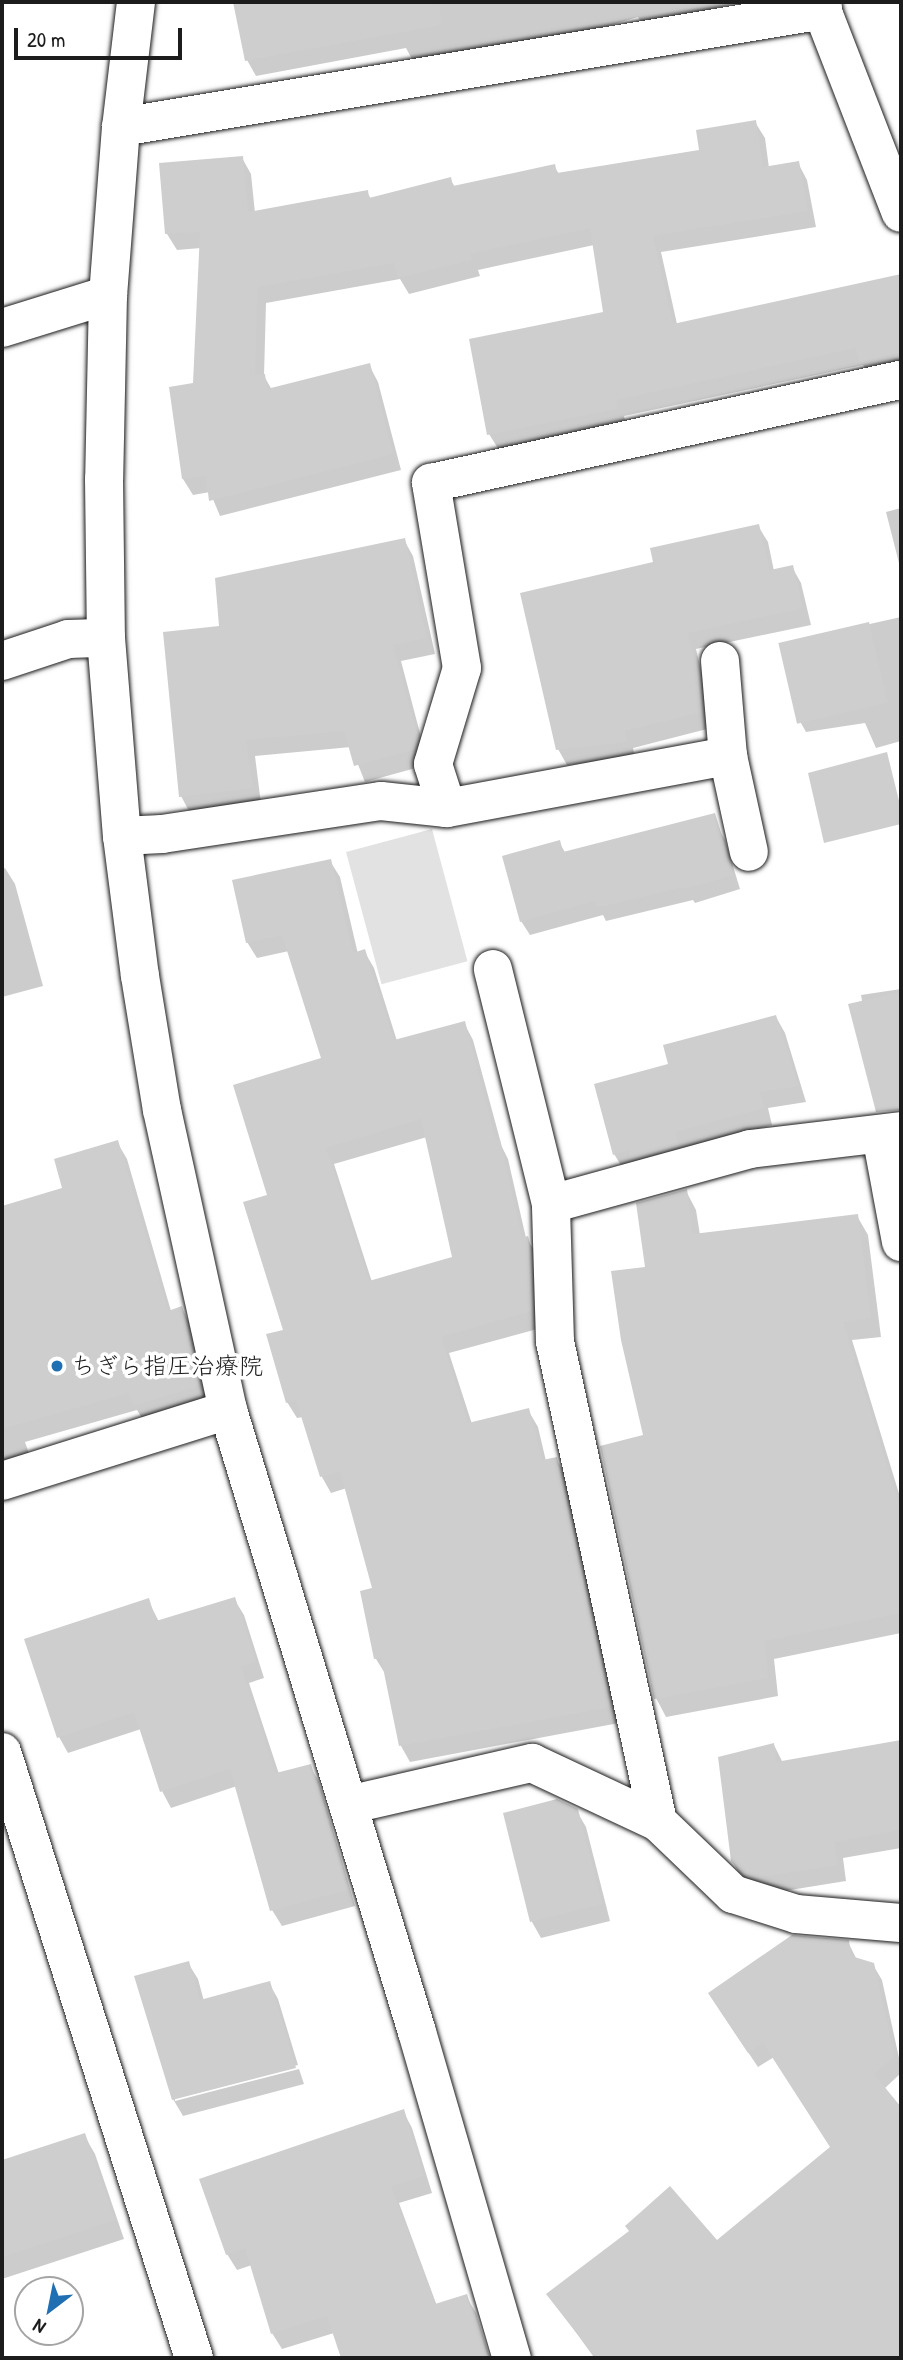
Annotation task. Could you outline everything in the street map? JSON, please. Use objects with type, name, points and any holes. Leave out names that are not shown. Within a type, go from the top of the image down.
[{"type":"street","points":[[136,2],[121,127],[108,295],[104,479],[106,638],[122,836],[162,1110],[228,1410],[512,2358]]},
{"type":"street","points":[[121,127],[821,6],[901,213]]},
{"type":"street","points":[[2,328],[108,295]]},
{"type":"street","points":[[447,808],[433,764],[462,668],[431,483],[901,380]]},
{"type":"street","points":[[2,662],[68,639],[106,638]]},
{"type":"street","points":[[720,661],[729,756],[749,852]]},
{"type":"street","points":[[122,836],[162,834],[382,801],[447,808],[729,756]]},
{"type":"street","points":[[493,969],[551,1204],[555,1342],[658,1822]]},
{"type":"street","points":[[551,1204],[750,1149],[891,1133],[901,1242]]},
{"type":"street","points":[[2,1481],[228,1410]]},
{"type":"street","points":[[2,1752],[194,2358]]},
{"type":"street","points":[[348,1805],[532,1763],[658,1822],[733,1894],[796,1914],[901,1923]]},
{"type":"shaded area","points":[[432,829],[467,961],[381,984],[346,852]]},
{"type":"building","points":[[233,2],[439,2],[441,25],[245,61]]},
{"type":"building","points":[[756,120],[763,167],[799,161],[808,211],[653,236],[673,324],[901,274],[901,352],[860,363],[856,348],[616,400],[617,409],[487,435],[469,339],[603,312],[590,228],[470,254],[472,260],[398,278],[394,263],[258,287],[255,375],[265,374],[267,389],[370,363],[393,454],[209,501],[206,476],[182,479],[169,387],[193,383],[200,232],[165,234],[159,163],[243,156],[248,212],[368,190],[369,198],[451,177],[453,186],[555,164],[557,173],[699,150],[696,130]]},
{"type":"building","points":[[759,524],[770,570],[793,565],[803,608],[688,633],[700,681],[702,712],[625,731],[627,742],[556,750],[520,593],[653,562],[650,548]]},
{"type":"building","points":[[405,538],[427,638],[393,645],[418,738],[414,750],[354,766],[344,731],[246,740],[253,788],[179,797],[163,632],[219,626],[215,578]]},
{"type":"building","points":[[869,622],[888,703],[797,724],[778,643]]},
{"type":"building","points":[[887,752],[901,809],[901,824],[824,843],[808,773]]},
{"type":"building","points":[[715,813],[734,875],[685,889],[684,887],[596,908],[595,901],[520,922],[502,856],[560,840],[563,852]]},
{"type":"building","points":[[331,859],[353,953],[365,949],[394,1040],[465,1021],[496,1141],[500,1140],[522,1238],[528,1236],[530,1244],[532,1311],[441,1337],[468,1423],[529,1408],[542,1460],[557,1457],[611,1707],[399,1746],[381,1658],[374,1659],[360,1591],[372,1588],[340,1471],[320,1477],[296,1400],[286,1403],[266,1334],[283,1330],[243,1202],[267,1195],[233,1085],[321,1058],[282,935],[246,943],[232,880]],"holes":[[[421,1119],[452,1257],[369,1281],[326,1148]]]},
{"type":"building","points":[[901,992],[901,1110],[876,1112],[848,1004]]},
{"type":"building","points":[[776,1015],[798,1086],[760,1092],[764,1108],[676,1132],[679,1146],[630,1159],[629,1150],[613,1155],[594,1084],[668,1064],[663,1045]]},
{"type":"building","points":[[118,1140],[168,1311],[182,1306],[200,1386],[133,1406],[129,1393],[2,1429],[2,1206],[62,1188],[54,1159]]},
{"type":"building","points":[[687,1189],[693,1234],[858,1214],[871,1318],[843,1322],[901,1511],[901,1613],[765,1641],[768,1678],[654,1699],[600,1446],[643,1435],[621,1340],[611,1271],[645,1267],[636,1203]]},
{"type":"building","points":[[235,1597],[256,1662],[241,1666],[276,1773],[311,1764],[347,1890],[270,1911],[230,1769],[160,1792],[134,1712],[57,1738],[24,1639],[149,1598],[156,1621]]},
{"type":"building","points":[[901,1740],[901,1830],[835,1842],[838,1865],[755,1878],[744,1875],[731,1861],[718,1757],[774,1743],[776,1762]]},
{"type":"building","points":[[557,1799],[578,1809],[602,1904],[530,1922],[503,1813]]},
{"type":"building","points":[[792,1935],[849,1940],[851,1956],[874,1963],[895,2056],[874,2074],[901,2107],[901,2358],[596,2358],[546,2294],[629,2231],[625,2226],[670,2186],[717,2240],[830,2147],[763,2043],[748,2053],[708,1993]]},
{"type":"building","points":[[189,1961],[200,2000],[270,1981],[296,2068],[172,2100],[134,1976]]},
{"type":"building","points":[[404,2109],[424,2176],[391,2186],[435,2304],[467,2294],[488,2358],[341,2358],[327,2316],[271,2334],[245,2248],[226,2255],[199,2179]]},
{"type":"building","points":[[85,2133],[115,2220],[2,2257],[2,2160]]},
{"type":"place","name":"ちぎら指圧治療院","points":[[57,1366]]}]
